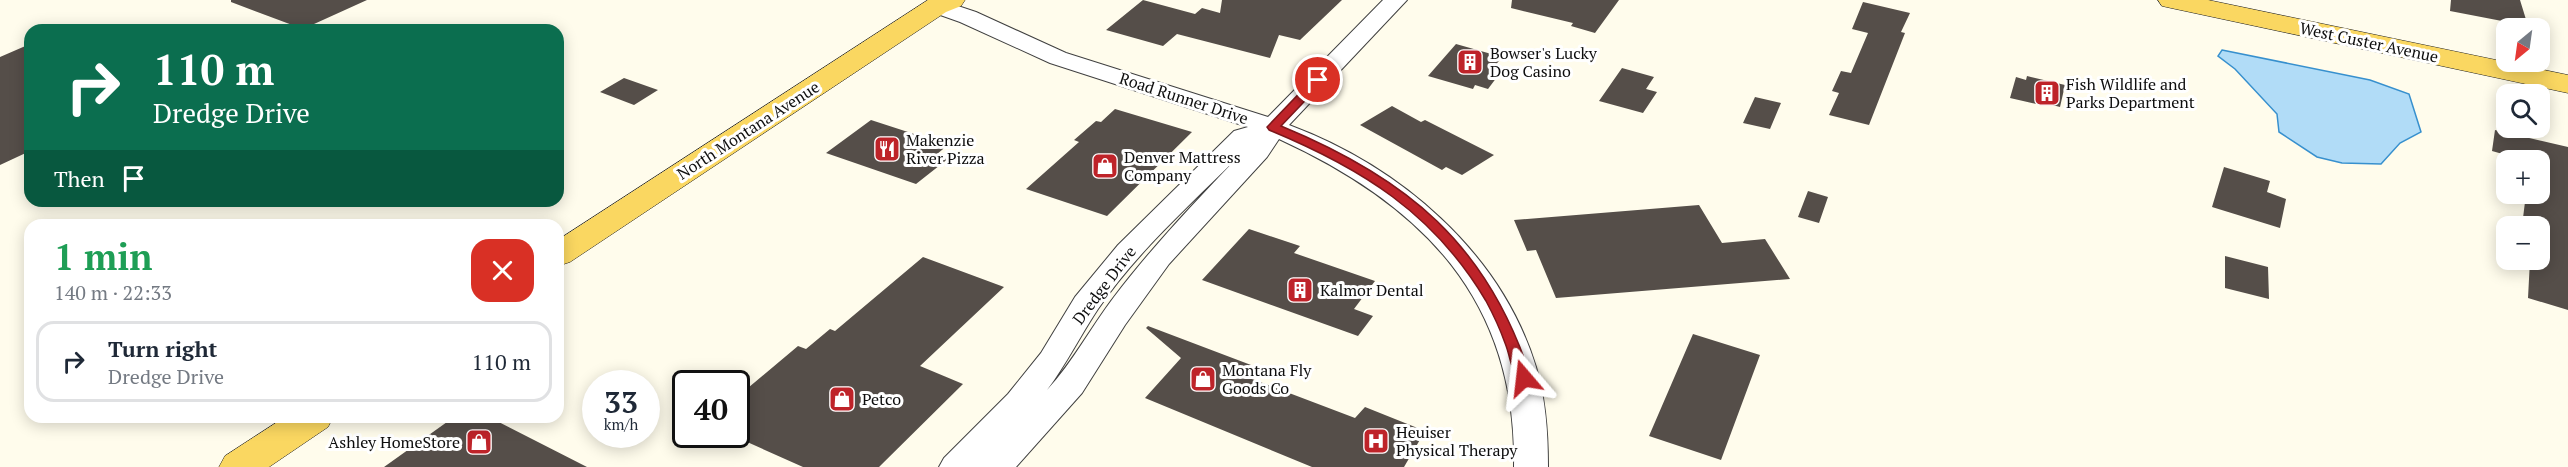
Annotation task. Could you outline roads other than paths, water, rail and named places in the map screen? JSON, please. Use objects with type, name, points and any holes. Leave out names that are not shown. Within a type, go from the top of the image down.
[{"type":"main road","name":"West Custer Avenue","points":[[2171,0],[2568,84]]},
{"type":"main road","name":"North Montana Avenue","points":[[564,251],[942,2]]},
{"type":"main road","points":[[239,467],[305,423]]},
{"type":"street","name":"Dredge Drive","points":[[995,467],[1071,385],[1114,318],[1159,258],[1258,151],[1273,127],[1396,0]]},
{"type":"street","name":"Road Runner Drive","points":[[942,2],[1046,54],[1273,127],[1325,149],[1362,169],[1405,199],[1438,229],[1462,256],[1493,301],[1516,351],[1529,405],[1531,467]]},
{"type":"street","name":"Dredge Drive","points":[[956,467],[1027,393],[1052,361],[1086,304],[1128,251],[1243,137],[1273,127]]},
{"type":"water","points":[[2222,50],[2370,80],[2409,94],[2421,132],[2400,143],[2381,164],[2342,163],[2317,157],[2279,132],[2277,114],[2235,69],[2218,56]]},
{"type":"place","name":"Bowser's Lucky Dog Casino","points":[[1470,62]]},
{"type":"place","name":"Fish Wildlife and Parks Department","points":[[2047,93]]},
{"type":"place","name":"Makenzie River Pizza","points":[[887,149]]},
{"type":"place","name":"Denver Mattress Company","points":[[1105,166]]},
{"type":"place","name":"Kalmor Dental","points":[[1300,290]]},
{"type":"place","name":"Montana Fly Goods Co","points":[[1203,379]]},
{"type":"place","name":"Petco","points":[[842,399]]},
{"type":"place","name":"Heuiser Physical Therapy","points":[[1376,441]]},
{"type":"place","name":"Ashley HomeStore","points":[[479,442]]}]
